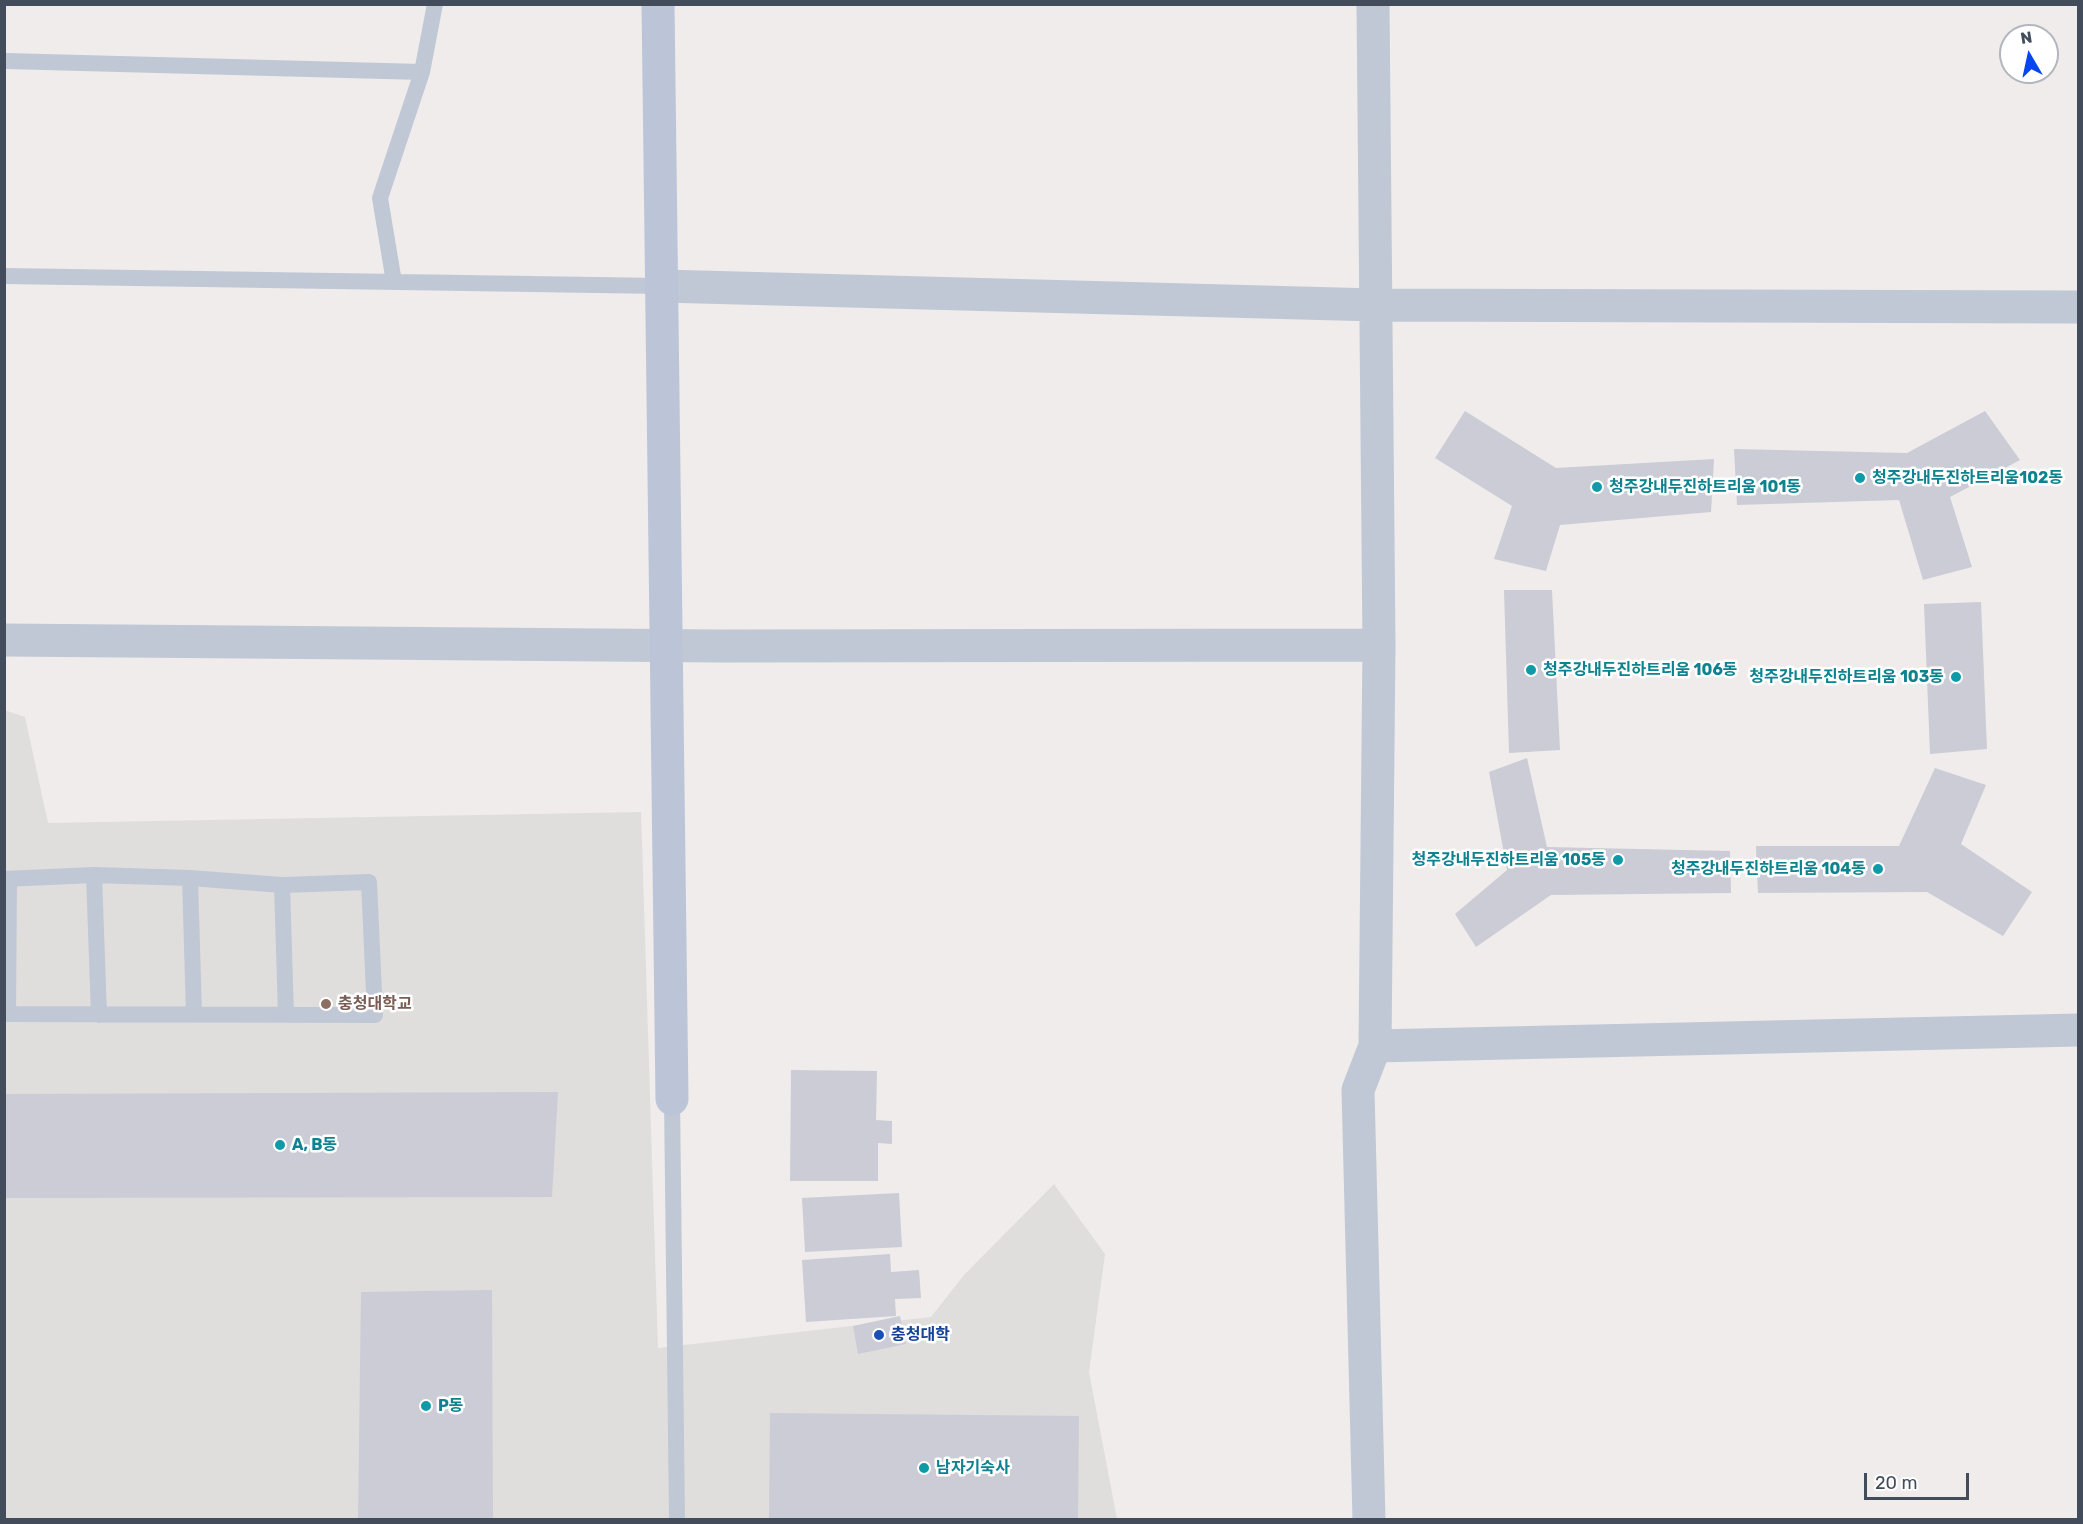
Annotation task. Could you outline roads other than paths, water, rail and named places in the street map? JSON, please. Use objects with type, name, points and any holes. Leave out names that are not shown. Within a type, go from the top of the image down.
[{"type":"street","points":[[658,4],[672,1099]]},
{"type":"street","points":[[1369,1520],[1358,1090],[1375,1046],[1379,645],[1373,4]]},
{"type":"street","points":[[662,286],[1376,305],[2079,307]]},
{"type":"street","points":[[4,640],[666,646],[1379,645]]},
{"type":"street","points":[[1375,1046],[2079,1030]]},
{"type":"lane","points":[[394,282],[380,198],[422,72],[435,4]]},
{"type":"lane","points":[[6,61],[422,72]]},
{"type":"lane","points":[[4,276],[662,286]]},
{"type":"lane","points":[[94,875],[99,1015]]},
{"type":"lane","points":[[94,875],[190,878],[282,885],[369,882],[375,1015],[6,1014],[7,879],[94,875]]},
{"type":"lane","points":[[190,878],[194,1015]]},
{"type":"lane","points":[[282,885],[286,1015]]},
{"type":"lane","points":[[672,1099],[677,1520]]},
{"type":"place","name":"청주강내두진하트리움102동","points":[[1860,478]]},
{"type":"place","name":"청주강내두진하트리움 101동","points":[[1597,487]]},
{"type":"place","name":"청주강내두진하트리움 106동","points":[[1531,670]]},
{"type":"place","name":"청주강내두진하트리움 103동","points":[[1956,677]]},
{"type":"place","name":"청주강내두진하트리움 105동","points":[[1618,860]]},
{"type":"place","name":"청주강내두진하트리움 104동","points":[[1878,869]]},
{"type":"place","name":"충청대학교","points":[[326,1004]]},
{"type":"place","name":"A, B동","points":[[280,1145]]},
{"type":"place","name":"충청대학","points":[[879,1335]]},
{"type":"place","name":"P동","points":[[426,1406]]},
{"type":"place","name":"남자기숙사","points":[[924,1468]]}]
